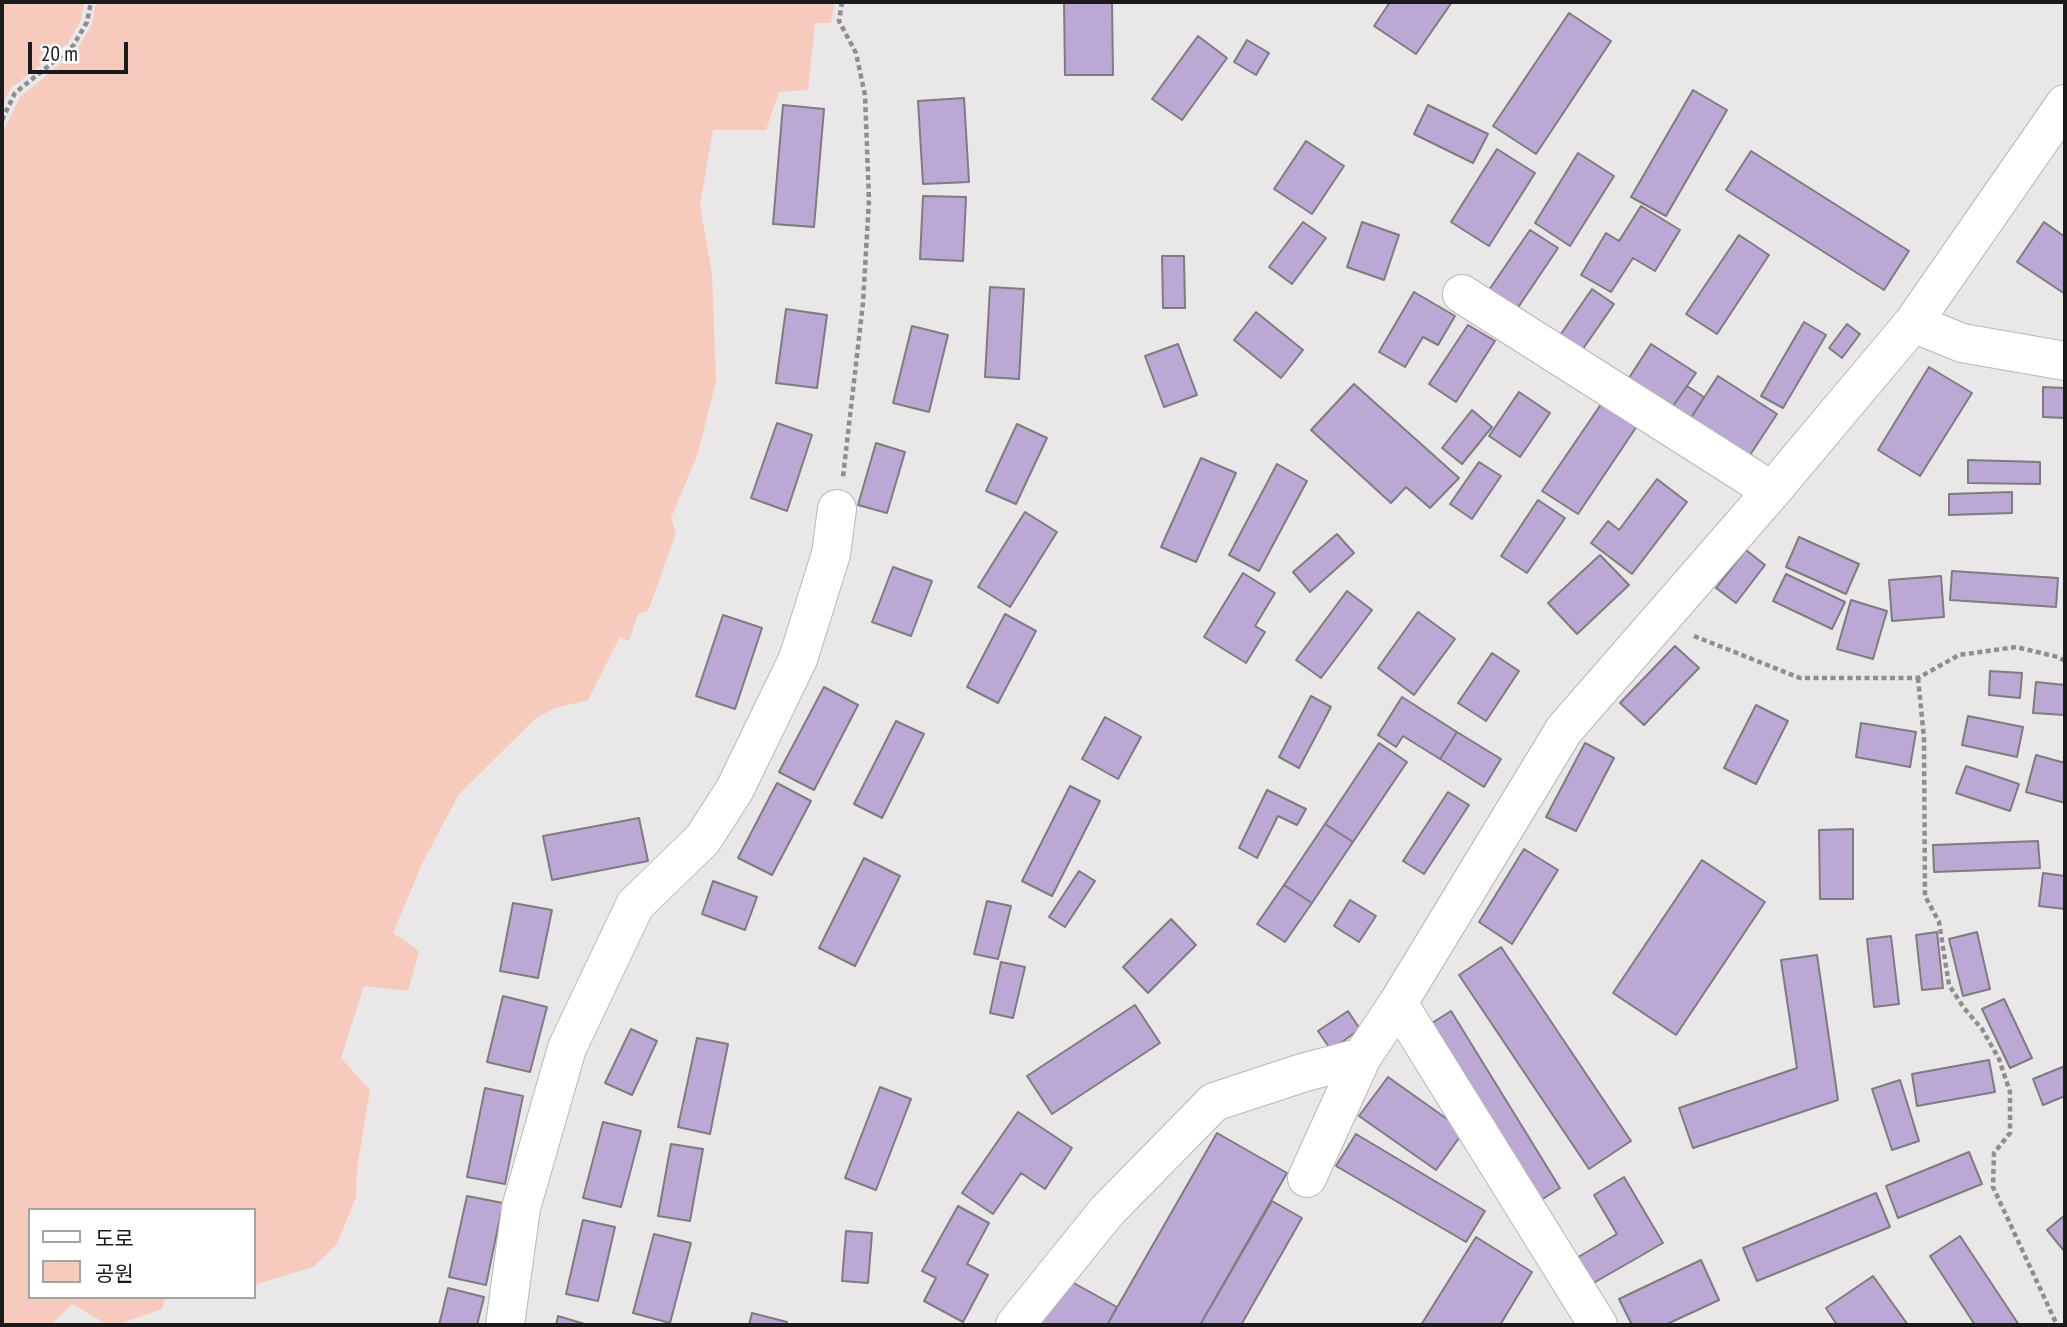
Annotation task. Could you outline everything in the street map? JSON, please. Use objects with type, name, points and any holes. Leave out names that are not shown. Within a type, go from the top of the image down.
[{"type":"street","points":[[1307,1178],[1363,1056],[1564,730],[1772,491],[1913,323],[2065,104]]},
{"type":"street","points":[[1462,294],[1772,491]]},
{"type":"street","points":[[1913,323],[1962,343],[2065,361]]},
{"type":"street","points":[[505,1325],[521,1208],[567,1048],[635,905],[703,839],[736,789],[798,659],[831,554],[837,509]]},
{"type":"street","points":[[1398,1003],[1598,1325]]},
{"type":"street","points":[[1015,1325],[1107,1211],[1214,1102],[1363,1056]]},
{"type":"path","points":[[2,120],[15,93],[73,47],[87,22],[91,2]]},
{"type":"path","points":[[837,509],[846,464],[862,315],[869,200],[865,95],[856,52],[839,21],[842,2]]},
{"type":"path","points":[[1657,621],[1800,678],[1918,678],[1959,655],[2016,648],[2065,661]]},
{"type":"path","points":[[1918,678],[1924,738],[1925,896],[1940,922],[1949,985],[1988,1039],[1999,1059],[2010,1092],[2010,1133],[1994,1153],[1993,1187],[2057,1325]]},
{"type":"green space","points":[[2,2],[84,2],[81,20],[68,43],[10,89],[2,106]]},
{"type":"green space","points":[[96,2],[835,2],[831,23],[815,23],[808,90],[779,92],[766,130],[713,130],[700,205],[712,274],[716,381],[698,453],[671,518],[676,533],[648,611],[638,614],[629,641],[620,637],[588,700],[555,708],[535,719],[459,794],[422,864],[393,933],[419,951],[408,991],[364,986],[341,1058],[370,1090],[357,1169],[356,1197],[337,1244],[313,1267],[256,1284],[256,1208],[28,1208],[28,1299],[164,1299],[162,1309],[116,1325],[108,1325],[72,1304],[51,1325],[6,1325],[2,1322],[2,133],[20,97],[77,50],[92,24]]},
{"type":"building","points":[[1064,2],[1112,2],[1113,75],[1065,75]]},
{"type":"building","points":[[1390,2],[1452,2],[1416,54],[1374,26]]},
{"type":"building","points":[[1569,13],[1611,41],[1536,154],[1493,126]]},
{"type":"building","points":[[1198,36],[1227,58],[1182,120],[1152,99]]},
{"type":"building","points":[[1247,40],[1269,53],[1256,75],[1234,62]]},
{"type":"building","points":[[1693,90],[1727,110],[1666,216],[1631,197]]},
{"type":"building","points":[[964,98],[969,182],[923,184],[918,101]]},
{"type":"building","points":[[783,105],[824,109],[814,227],[773,224]]},
{"type":"building","points":[[1428,105],[1488,134],[1473,163],[1414,134]]},
{"type":"building","points":[[1306,141],[1344,166],[1312,214],[1274,189]]},
{"type":"building","points":[[1497,149],[1535,173],[1489,246],[1451,222]]},
{"type":"building","points":[[1751,151],[1909,251],[1884,290],[1726,190]]},
{"type":"building","points":[[1578,153],[1614,176],[1570,246],[1535,223]]},
{"type":"building","points":[[923,196],[966,197],[963,261],[920,259]]},
{"type":"building","points":[[1641,206],[1680,230],[1655,271],[1633,258],[1611,292],[1581,275],[1606,233],[1619,241]]},
{"type":"building","points":[[1303,222],[1326,238],[1292,284],[1269,267]]},
{"type":"building","points":[[1362,222],[1399,235],[1384,280],[1347,267]]},
{"type":"building","points":[[2044,222],[2065,237],[2065,294],[2017,262]]},
{"type":"building","points":[[1530,230],[1558,248],[1517,309],[1489,290]]},
{"type":"building","points":[[1739,235],[1769,255],[1717,334],[1686,314]]},
{"type":"building","points":[[1162,256],[1184,256],[1185,308],[1163,308]]},
{"type":"building","points":[[990,287],[1024,289],[1019,379],[985,377]]},
{"type":"building","points":[[1592,289],[1614,304],[1576,359],[1554,344]]},
{"type":"building","points":[[1414,292],[1455,316],[1438,345],[1423,337],[1405,367],[1379,352]]},
{"type":"building","points":[[786,309],[827,315],[817,388],[776,383]]},
{"type":"building","points":[[1256,312],[1303,350],[1281,378],[1234,340]]},
{"type":"building","points":[[1804,322],[1826,335],[1783,408],[1761,396]]},
{"type":"building","points":[[1847,324],[1860,334],[1842,358],[1829,348]]},
{"type":"building","points":[[1468,325],[1495,341],[1456,402],[1429,384]]},
{"type":"building","points":[[912,326],[948,335],[929,412],[893,403]]},
{"type":"building","points":[[1178,344],[1197,395],[1164,407],[1145,356]]},
{"type":"building","points":[[1651,344],[1696,373],[1673,406],[1625,384]]},
{"type":"building","points":[[1929,367],[1972,393],[1920,476],[1878,450]]},
{"type":"building","points":[[1718,376],[1777,414],[1750,455],[1691,418]]},
{"type":"building","points":[[1354,384],[1459,478],[1430,508],[1406,487],[1391,503],[1311,430]]},
{"type":"building","points":[[1687,386],[1704,397],[1691,418],[1673,406]]},
{"type":"building","points":[[2043,387],[2065,388],[2065,418],[2043,417]]},
{"type":"building","points":[[1519,392],[1550,413],[1520,457],[1489,436]]},
{"type":"building","points":[[1606,397],[1641,420],[1578,514],[1542,491]]},
{"type":"building","points":[[1472,410],[1492,427],[1462,464],[1442,448]]},
{"type":"building","points":[[777,423],[812,435],[787,511],[751,498]]},
{"type":"building","points":[[1017,424],[1047,438],[1016,504],[986,491]]},
{"type":"building","points":[[876,443],[905,452],[887,513],[858,505]]},
{"type":"building","points":[[1201,458],[1236,473],[1196,562],[1161,547]]},
{"type":"building","points":[[1968,460],[2040,462],[2040,484],[1968,483]]},
{"type":"building","points":[[1479,462],[1501,476],[1472,519],[1450,504]]},
{"type":"building","points":[[1277,464],[1307,481],[1259,571],[1229,555]]},
{"type":"building","points":[[1657,479],[1687,502],[1632,574],[1591,543],[1608,521],[1619,530]]},
{"type":"building","points":[[2012,492],[2012,513],[1949,515],[1949,494]]},
{"type":"building","points":[[1538,500],[1565,518],[1527,573],[1501,556]]},
{"type":"building","points":[[1025,512],[1057,532],[1010,607],[978,587]]},
{"type":"building","points":[[1337,534],[1354,553],[1310,592],[1293,572]]},
{"type":"building","points":[[1799,537],[1859,564],[1846,594],[1786,567]]},
{"type":"building","points":[[1746,550],[1765,565],[1736,603],[1716,588]]},
{"type":"building","points":[[1600,555],[1629,585],[1577,634],[1548,603]]},
{"type":"building","points":[[893,567],[932,581],[911,636],[872,622]]},
{"type":"building","points":[[1952,571],[2058,578],[2056,607],[1950,600]]},
{"type":"building","points":[[1243,573],[1275,593],[1255,626],[1265,632],[1246,663],[1204,637]]},
{"type":"building","points":[[1786,574],[1845,602],[1832,629],[1773,601]]},
{"type":"building","points":[[1941,576],[1944,617],[1892,621],[1889,580]]},
{"type":"building","points":[[1347,591],[1372,610],[1321,678],[1296,660]]},
{"type":"building","points":[[1851,600],[1887,611],[1873,659],[1837,649]]},
{"type":"building","points":[[1418,612],[1455,639],[1414,695],[1378,668]]},
{"type":"building","points":[[1005,614],[1036,631],[998,703],[967,687]]},
{"type":"building","points":[[723,615],[762,628],[735,709],[696,696]]},
{"type":"building","points":[[1675,646],[1699,668],[1644,725],[1620,703]]},
{"type":"building","points":[[1492,653],[1519,671],[1486,721],[1458,703]]},
{"type":"building","points":[[1990,671],[2022,673],[2020,698],[1989,695]]},
{"type":"building","points":[[2036,682],[2065,685],[2065,715],[2033,713]]},
{"type":"building","points":[[824,687],[858,705],[814,790],[779,772]]},
{"type":"building","points":[[1311,696],[1331,707],[1299,768],[1279,757]]},
{"type":"building","points":[[1402,697],[1457,732],[1440,759],[1403,736],[1396,747],[1378,735]]},
{"type":"building","points":[[1756,705],[1788,721],[1756,784],[1724,768]]},
{"type":"building","points":[[1968,716],[2023,727],[2017,757],[1962,745]]},
{"type":"building","points":[[1105,717],[1141,737],[1118,779],[1082,759]]},
{"type":"building","points":[[896,721],[924,734],[882,818],[854,804]]},
{"type":"building","points":[[1861,723],[1916,732],[1910,767],[1856,757]]},
{"type":"building","points":[[1457,732],[1501,759],[1484,787],[1440,759]]},
{"type":"building","points":[[1379,743],[1407,762],[1353,842],[1325,824]]},
{"type":"building","points":[[1585,743],[1614,758],[1576,831],[1546,817]]},
{"type":"building","points":[[2036,755],[2065,763],[2065,803],[2026,792]]},
{"type":"building","points":[[1966,766],[2019,784],[2010,811],[1956,793]]},
{"type":"building","points":[[777,783],[811,801],[772,875],[738,858]]},
{"type":"building","points":[[1070,786],[1100,801],[1052,896],[1022,881]]},
{"type":"building","points":[[1267,790],[1306,809],[1297,825],[1278,816],[1257,858],[1239,848]]},
{"type":"building","points":[[1448,792],[1469,805],[1424,874],[1403,861]]},
{"type":"building","points":[[639,818],[648,861],[552,880],[543,836]]},
{"type":"building","points":[[1325,824],[1353,842],[1312,903],[1284,885]]},
{"type":"building","points":[[1853,829],[1853,899],[1820,899],[1819,830]]},
{"type":"building","points":[[2038,841],[2040,868],[1934,872],[1933,845]]},
{"type":"building","points":[[1524,849],[1558,870],[1512,944],[1479,922]]},
{"type":"building","points":[[864,858],[900,876],[855,966],[819,948]]},
{"type":"building","points":[[1702,860],[1765,902],[1676,1035],[1613,993]]},
{"type":"building","points":[[1079,871],[1095,881],[1065,927],[1049,917]]},
{"type":"building","points":[[2043,873],[2065,876],[2065,909],[2039,906]]},
{"type":"building","points":[[713,881],[757,897],[745,930],[702,914]]},
{"type":"building","points":[[1284,885],[1312,903],[1285,942],[1257,924]]},
{"type":"building","points":[[1350,900],[1376,916],[1359,942],[1334,926]]},
{"type":"building","points":[[987,901],[1011,906],[998,959],[974,954]]},
{"type":"building","points":[[513,903],[552,910],[538,978],[500,971]]},
{"type":"building","points":[[1171,919],[1196,945],[1148,993],[1123,967]]},
{"type":"building","points":[[1937,932],[1943,988],[1922,990],[1916,935]]},
{"type":"building","points":[[1977,932],[1990,989],[1963,996],[1949,939]]},
{"type":"building","points":[[1891,936],[1899,1004],[1874,1007],[1867,939]]},
{"type":"building","points":[[1501,947],[1631,1141],[1589,1169],[1459,975]]},
{"type":"building","points":[[1817,955],[1838,1100],[1693,1148],[1679,1108],[1797,1068],[1781,960]]},
{"type":"building","points":[[1001,962],[1025,967],[1013,1018],[990,1013]]},
{"type":"building","points":[[503,996],[547,1007],[530,1072],[487,1062]]},
{"type":"building","points":[[2004,999],[2032,1058],[2010,1068],[1982,1009]]},
{"type":"building","points":[[1135,1005],[1160,1043],[1052,1114],[1027,1076]]},
{"type":"building","points":[[1348,1011],[1360,1029],[1331,1050],[1318,1031]]},
{"type":"building","points":[[1451,1011],[1560,1188],[1541,1200],[1432,1023]]},
{"type":"building","points":[[631,1029],[657,1041],[632,1095],[605,1083]]},
{"type":"building","points":[[697,1038],[728,1044],[710,1134],[678,1127]]},
{"type":"building","points":[[1989,1060],[1995,1092],[1917,1106],[1912,1074]]},
{"type":"building","points":[[2065,1066],[2065,1096],[2043,1105],[2033,1079]]},
{"type":"building","points":[[1388,1077],[1464,1131],[1436,1170],[1359,1116]]},
{"type":"building","points":[[1900,1080],[1919,1141],[1892,1150],[1872,1089]]},
{"type":"building","points":[[880,1087],[911,1099],[876,1190],[845,1178]]},
{"type":"building","points":[[485,1088],[523,1096],[505,1184],[467,1177]]},
{"type":"building","points":[[1018,1112],[1072,1148],[1045,1189],[1021,1173],[993,1214],[962,1193]]},
{"type":"building","points":[[603,1122],[641,1131],[621,1207],[583,1198]]},
{"type":"building","points":[[1217,1133],[1287,1173],[1200,1325],[1107,1325]]},
{"type":"building","points":[[1356,1134],[1485,1211],[1466,1242],[1336,1166]]},
{"type":"building","points":[[671,1144],[703,1149],[690,1221],[658,1216]]},
{"type":"building","points":[[1969,1152],[1982,1184],[1898,1218],[1886,1186]]},
{"type":"building","points":[[1624,1177],[1663,1243],[1590,1285],[1575,1259],[1617,1234],[1594,1195]]},
{"type":"building","points":[[1876,1193],[1890,1227],[1757,1281],[1743,1248]]},
{"type":"building","points":[[467,1196],[503,1203],[486,1285],[449,1277]]},
{"type":"building","points":[[1272,1201],[1302,1218],[1241,1325],[1200,1325]]},
{"type":"building","points":[[958,1206],[989,1223],[967,1264],[988,1275],[963,1322],[924,1301],[936,1278],[922,1271]]},
{"type":"building","points":[[2065,1215],[2065,1252],[2047,1230]]},
{"type":"building","points":[[583,1220],[615,1227],[598,1301],[566,1294]]},
{"type":"building","points":[[846,1231],[872,1233],[868,1283],[842,1281]]},
{"type":"building","points":[[654,1234],[691,1243],[670,1323],[633,1313]]},
{"type":"building","points":[[1960,1236],[2019,1325],[1975,1325],[1930,1256]]},
{"type":"building","points":[[1476,1237],[1532,1272],[1500,1325],[1421,1325]]},
{"type":"building","points":[[1701,1260],[1719,1300],[1665,1325],[1632,1325],[1619,1299]]},
{"type":"building","points":[[1873,1276],[1908,1325],[1837,1325],[1826,1308]]},
{"type":"building","points":[[1063,1277],[1117,1307],[1107,1325],[1036,1325]]},
{"type":"building","points":[[448,1288],[484,1297],[477,1325],[439,1325]]},
{"type":"building","points":[[752,1313],[787,1322],[786,1325],[749,1325]]},
{"type":"building","points":[[558,1316],[588,1325],[556,1325]]}]
